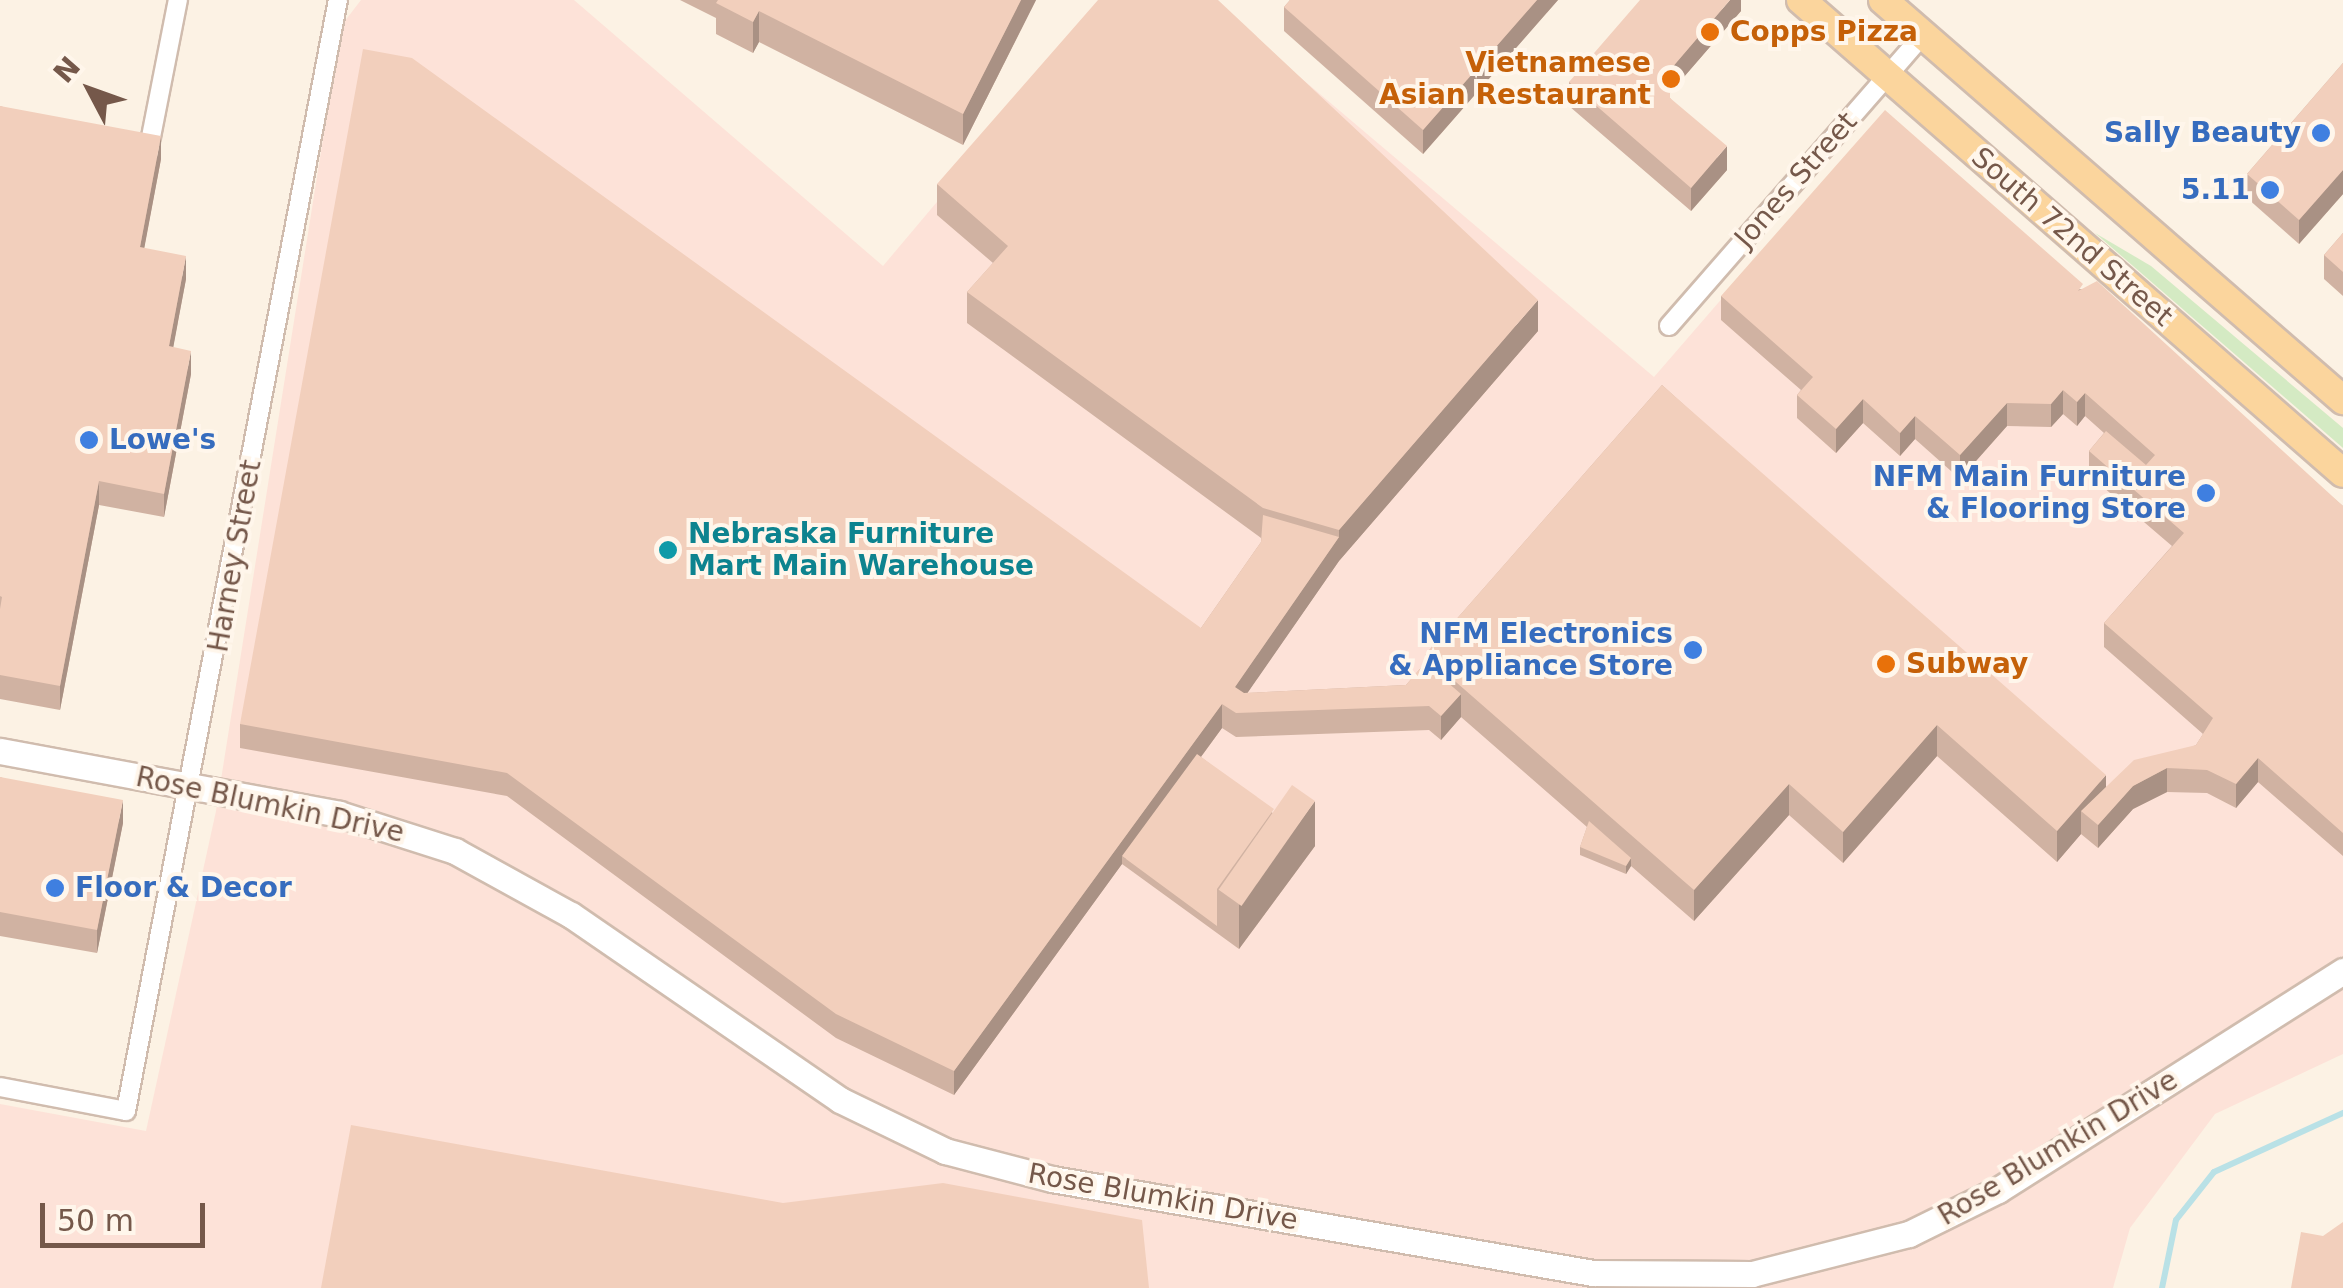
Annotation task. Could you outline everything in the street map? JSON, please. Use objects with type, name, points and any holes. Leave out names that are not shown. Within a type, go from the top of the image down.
[{"type":"main road","name":"South 72nd Street","points":[[1801,0],[2343,473]]},
{"type":"main road","name":"South 72nd Street","points":[[1883,0],[2343,400]]},
{"type":"main road","name":"Rose Blumkin Drive","points":[[0,751],[339,814],[483,864],[801,1076],[945,1150],[1052,1179],[1593,1274],[1752,1274],[1909,1234],[1998,1190],[2343,971]]},
{"type":"street","points":[[151,138],[178,0]]},
{"type":"street","name":"Harney Street","points":[[0,1086],[126,1111],[194,786],[338,0]]},
{"type":"street","name":"Jones Street","points":[[1669,326],[1923,35]]},
{"type":"shaded area","points":[[361,0],[574,0],[883,266],[1107,0],[1209,0],[1654,377],[1867,131],[2343,531],[2343,1054],[2215,1114],[2130,1228],[2113,1288],[0,1288],[0,1104],[146,1131],[216,811],[341,26]]},
{"type":"green space","points":[[2095,233],[2151,266],[2343,428],[2343,448]]},
{"type":"building","points":[[1021,0],[963,114],[759,11],[753,22],[716,3]]},
{"type":"building","points":[[1098,0],[1218,0],[1538,300],[1339,530],[1263,508],[967,292],[1008,246],[937,184]]},
{"type":"building","points":[[1290,0],[1537,0],[1423,130],[1284,7]]},
{"type":"building","points":[[1640,0],[1730,0],[1670,70],[1670,98],[1727,146],[1691,188],[1569,82]]},
{"type":"building","name":"Nebraska Furniture Mart Main Warehouse","points":[[363,49],[412,58],[1201,628],[1261,542],[1263,515],[1339,537],[1235,687],[1244,693],[1406,685],[1425,663],[1461,694],[1441,716],[1429,706],[1236,713],[1222,704],[954,1071],[836,1014],[507,773],[240,724]]},
{"type":"building","points":[[2343,63],[2343,170],[2299,220],[2247,174]]},
{"type":"building","name":"Lowe's","points":[[0,106],[161,136],[140,247],[186,256],[169,346],[191,351],[164,494],[99,481],[60,686],[0,675]]},
{"type":"building","name":"NFM Main Furniture & Flooring Store","points":[[1885,110],[2083,284],[2078,291],[2097,281],[2343,506],[2343,833],[2258,758],[2236,784],[2207,770],[2167,768],[2133,786],[2098,825],[2081,811],[2134,760],[2196,745],[2213,718],[2104,623],[2184,533],[2089,451],[2106,431],[2146,465],[2155,455],[2085,393],[2077,402],[2063,390],[2051,404],[2007,403],[1960,455],[1915,416],[1900,433],[1863,399],[1836,429],[1797,395],[1813,377],[1721,296]]},
{"type":"building","points":[[2343,233],[2343,272],[2324,255]]},
{"type":"building","name":"NFM Electronics & Appliance Store","points":[[1662,385],[2106,775],[2057,831],[1937,725],[1843,832],[1789,784],[1694,890],[1425,655]]},
{"type":"building","points":[[1197,754],[1274,809],[1217,889],[1217,926],[1122,856]]},
{"type":"building","name":"Floor & Decor","points":[[0,777],[123,800],[97,930],[0,912]]},
{"type":"building","points":[[1292,785],[1315,801],[1242,906],[1219,890]]},
{"type":"building","points":[[1589,821],[1631,858],[1626,866],[1580,847]]},
{"type":"building","points":[[351,1125],[783,1203],[943,1183],[1142,1220],[1149,1288],[321,1288]]},
{"type":"building","points":[[2343,1222],[2343,1288],[2291,1288],[2301,1232],[2323,1236]]},
{"type":"waterway","points":[[2162,1288],[2176,1220],[2214,1172],[2343,1113]]},
{"type":"place","name":"Copps Pizza","points":[[1710,32]]},
{"type":"place","name":"Vietnamese Asian Restaurant","points":[[1671,79]]},
{"type":"place","name":"Sally Beauty","points":[[2321,133]]},
{"type":"place","name":"5.11","points":[[2270,190]]},
{"type":"place","name":"Lowe's","points":[[89,440]]},
{"type":"place","name":"NFM Main Furniture & Flooring Store","points":[[2206,493]]},
{"type":"place","name":"Nebraska Furniture Mart Main Warehouse","points":[[668,550]]},
{"type":"place","name":"NFM Electronics & Appliance Store","points":[[1693,650]]},
{"type":"place","name":"Subway","points":[[1886,664]]},
{"type":"place","name":"Floor & Decor","points":[[55,888]]}]
